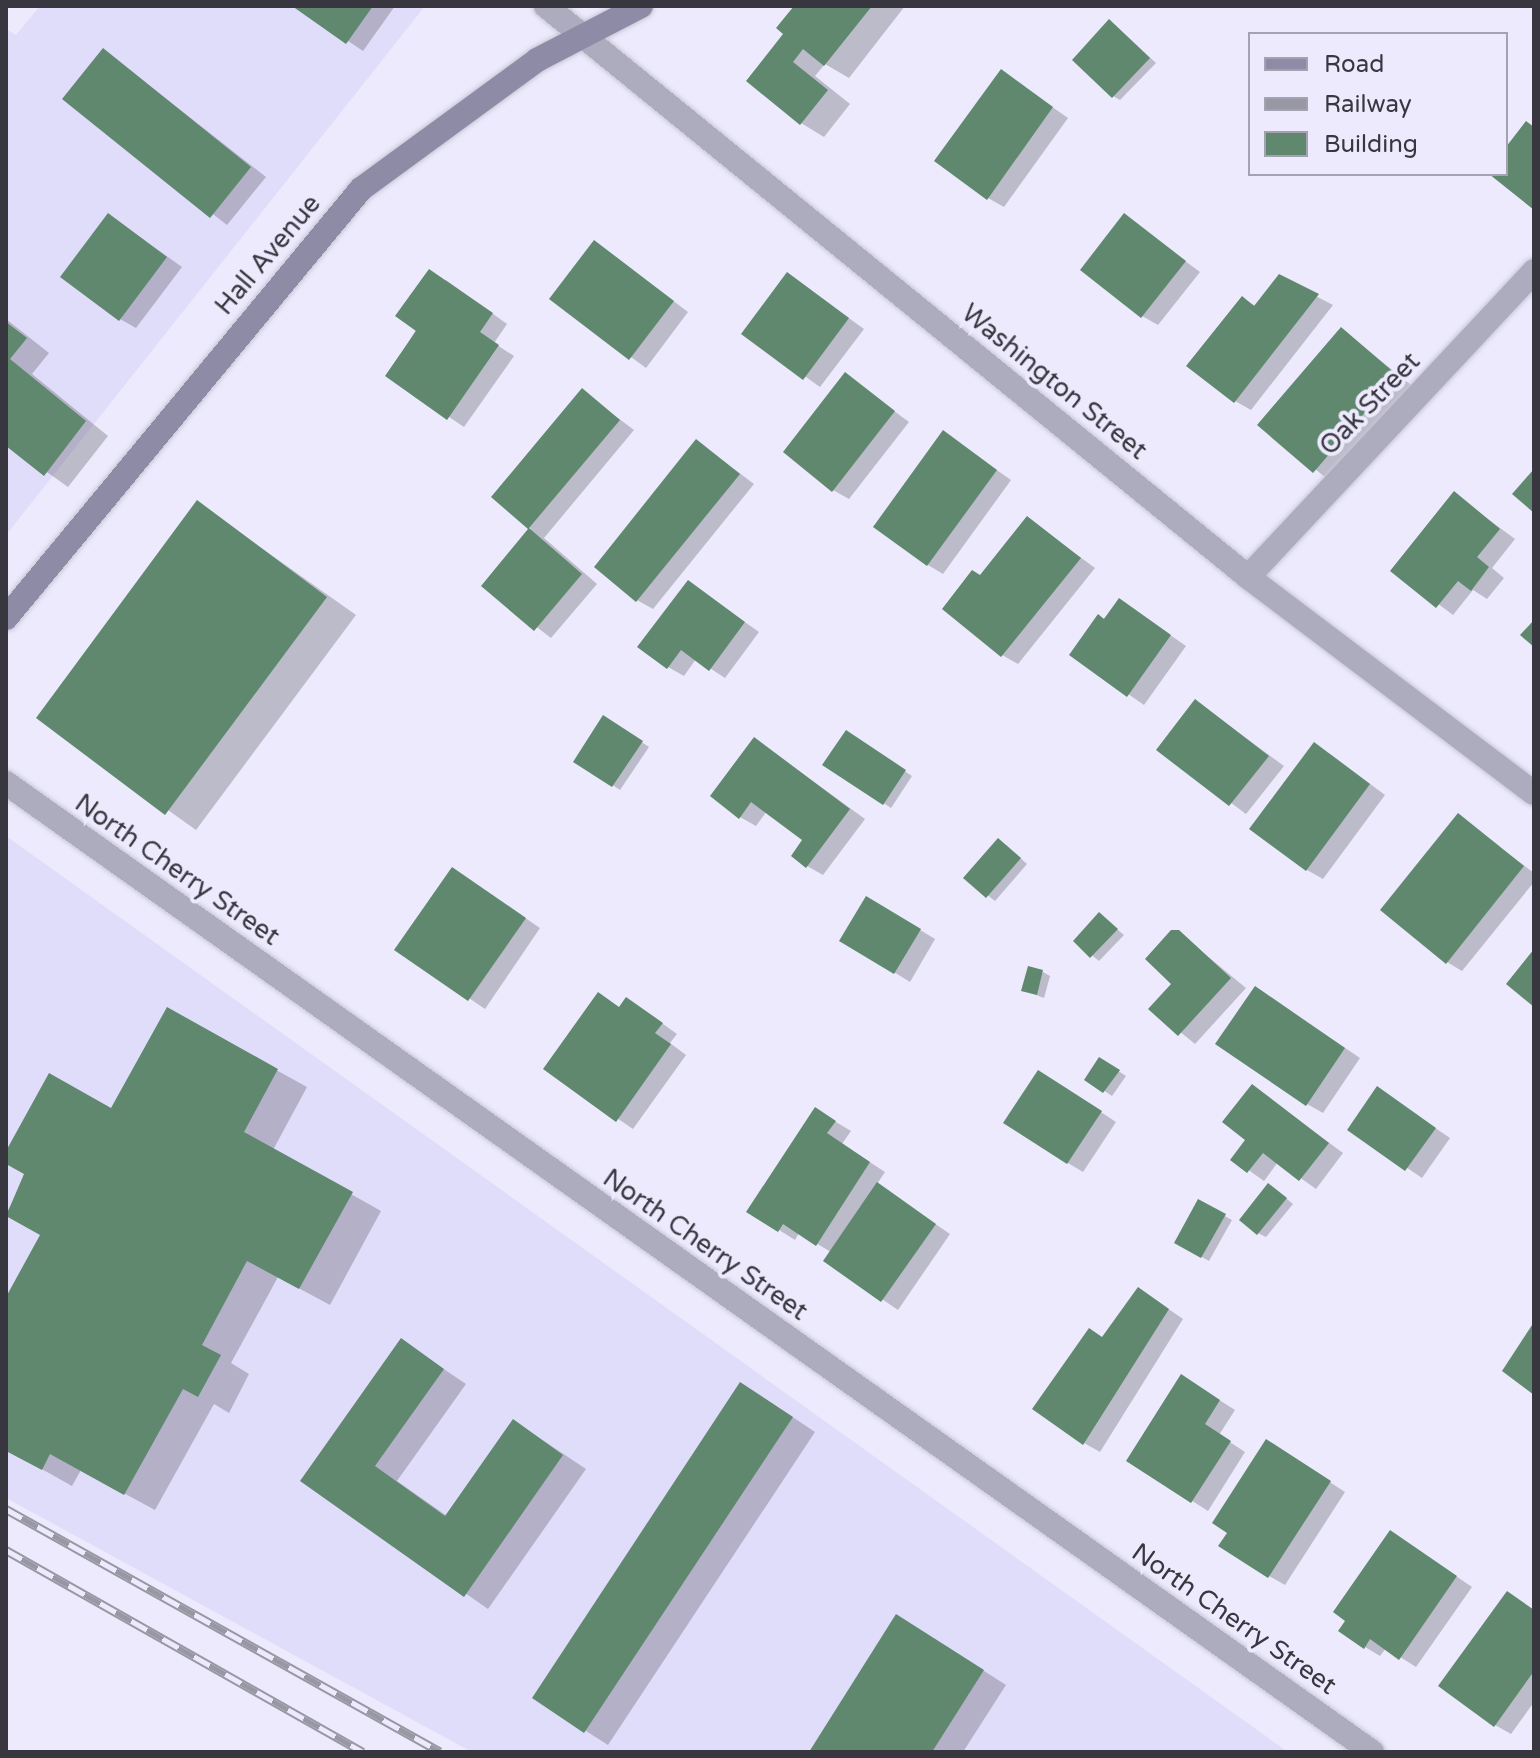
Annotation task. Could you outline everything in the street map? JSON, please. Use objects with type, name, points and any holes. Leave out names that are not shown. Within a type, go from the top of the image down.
[{"type":"main road","name":"Hall Avenue","points":[[6,618],[361,189],[453,116],[537,60],[641,6]]},
{"type":"street","name":"Washington Street","points":[[546,6],[1248,577],[1534,793]]},
{"type":"street","name":"Oak Street","points":[[1248,577],[1534,271]]},
{"type":"street","name":"North Cherry Street","points":[[6,783],[1372,1752]]},
{"type":"shaded area","points":[[40,6],[425,6],[6,535],[6,29],[16,35]]},
{"type":"shaded area","points":[[6,836],[1288,1752],[472,1752],[6,1498]]},
{"type":"building","points":[[292,6],[373,6],[346,44]]},
{"type":"building","points":[[794,6],[872,6],[824,66],[803,49],[793,62],[828,90],[800,125],[746,81],[783,34],[776,28]]},
{"type":"building","points":[[1109,19],[1150,58],[1112,98],[1072,60]]},
{"type":"building","points":[[103,48],[251,167],[210,218],[62,99]]},
{"type":"building","points":[[1001,69],[1053,107],[987,200],[934,161]]},
{"type":"building","points":[[1526,121],[1534,127],[1534,210],[1492,176],[1508,176],[1508,144]]},
{"type":"building","points":[[108,213],[167,257],[119,321],[60,277]]},
{"type":"building","points":[[1124,213],[1186,261],[1141,318],[1080,270]]},
{"type":"building","points":[[594,240],[674,301],[629,360],[549,299]]},
{"type":"building","points":[[429,269],[493,313],[480,332],[499,345],[447,420],[385,376],[416,331],[395,316]]},
{"type":"building","points":[[787,272],[849,318],[803,380],[741,334]]},
{"type":"building","points":[[1279,274],[1319,294],[1234,403],[1186,366],[1242,296],[1254,306]]},
{"type":"building","points":[[6,322],[27,338],[10,359],[86,421],[44,476],[6,446]]},
{"type":"building","points":[[1341,327],[1397,375],[1313,473],[1257,425]]},
{"type":"building","points":[[845,372],[895,411],[832,492],[783,452]]},
{"type":"building","points":[[582,388],[620,420],[529,528],[582,574],[534,631],[481,586],[528,529],[491,497]]},
{"type":"building","points":[[943,430],[997,470],[927,566],[873,527]]},
{"type":"building","points":[[696,439],[740,474],[636,602],[594,567]]},
{"type":"building","points":[[1534,469],[1534,513],[1512,494]]},
{"type":"building","points":[[1454,491],[1500,529],[1477,557],[1489,567],[1471,591],[1458,581],[1436,608],[1390,571]]},
{"type":"building","points":[[197,500],[327,597],[165,815],[36,718]]},
{"type":"building","points":[[1027,516],[1081,558],[1001,657],[942,609],[972,570],[980,575]]},
{"type":"building","points":[[688,580],[745,622],[709,671],[681,650],[667,669],[637,647]]},
{"type":"building","points":[[1119,598],[1171,635],[1127,697],[1069,655],[1098,614],[1104,619]]},
{"type":"building","points":[[1534,620],[1534,647],[1520,635]]},
{"type":"building","points":[[1195,699],[1269,756],[1229,806],[1156,750]]},
{"type":"building","points":[[603,715],[643,741],[612,787],[573,762]]},
{"type":"building","points":[[846,730],[906,770],[883,805],[822,765]]},
{"type":"building","points":[[754,737],[850,809],[806,868],[791,856],[802,840],[751,802],[739,819],[710,796]]},
{"type":"building","points":[[1314,742],[1370,784],[1306,871],[1249,829]]},
{"type":"building","points":[[1458,813],[1524,866],[1446,964],[1380,910]]},
{"type":"building","points":[[998,838],[1021,858],[986,898],[963,878]]},
{"type":"building","points":[[452,867],[526,918],[468,1001],[394,950]]},
{"type":"building","points":[[866,896],[921,929],[894,974],[839,941]]},
{"type":"building","points":[[1099,912],[1118,929],[1090,958],[1073,941]]},
{"type":"building","points":[[1171,930],[1179,930],[1231,978],[1178,1036],[1148,1009],[1171,984],[1145,959]]},
{"type":"building","points":[[1534,949],[1534,1007],[1506,984]]},
{"type":"building","points":[[1028,966],[1043,970],[1037,995],[1021,991]]},
{"type":"building","points":[[1255,986],[1345,1048],[1306,1106],[1215,1044]]},
{"type":"building","points":[[598,992],[619,1007],[626,997],[663,1023],[655,1033],[671,1044],[616,1122],[543,1069]]},
{"type":"building","points":[[167,1007],[278,1069],[244,1132],[353,1192],[299,1289],[247,1261],[202,1345],[221,1355],[198,1397],[183,1389],[124,1495],[50,1454],[42,1470],[6,1451],[6,1297],[40,1235],[6,1216],[24,1174],[6,1164],[6,1151],[49,1073],[111,1108]]},
{"type":"building","points":[[1099,1057],[1120,1070],[1103,1093],[1084,1080]]},
{"type":"building","points":[[1038,1070],[1102,1111],[1067,1164],[1003,1123]]},
{"type":"building","points":[[1252,1084],[1329,1143],[1299,1181],[1263,1153],[1247,1173],[1230,1160],[1245,1140],[1222,1122]]},
{"type":"building","points":[[1377,1086],[1436,1128],[1405,1171],[1347,1130]]},
{"type":"building","points":[[815,1107],[836,1121],[827,1133],[870,1162],[816,1246],[783,1224],[778,1232],[746,1212]]},
{"type":"building","points":[[877,1182],[936,1224],[881,1302],[823,1261]]},
{"type":"building","points":[[1268,1183],[1287,1198],[1257,1235],[1239,1220]]},
{"type":"building","points":[[1198,1199],[1226,1214],[1201,1258],[1174,1243]]},
{"type":"building","points":[[1138,1287],[1169,1309],[1083,1445],[1032,1409],[1089,1328],[1102,1337]]},
{"type":"building","points":[[1534,1322],[1534,1395],[1502,1371]]},
{"type":"building","points":[[401,1338],[444,1369],[375,1466],[445,1516],[513,1419],[563,1455],[464,1597],[300,1481]]},
{"type":"building","points":[[1181,1374],[1220,1400],[1205,1424],[1231,1441],[1191,1503],[1126,1461]]},
{"type":"building","points":[[740,1382],[793,1417],[584,1733],[532,1698]]},
{"type":"building","points":[[1266,1439],[1331,1481],[1268,1578],[1218,1546],[1227,1533],[1212,1523]]},
{"type":"building","points":[[1390,1530],[1457,1576],[1399,1660],[1370,1639],[1364,1649],[1338,1631],[1345,1621],[1333,1612]]},
{"type":"building","points":[[1507,1591],[1534,1610],[1534,1671],[1494,1727],[1438,1686]]},
{"type":"building","points":[[896,1614],[984,1670],[932,1752],[809,1752]]},
{"type":"railway","points":[[6,1509],[440,1752]]},
{"type":"railway","points":[[6,1550],[363,1752]]}]
